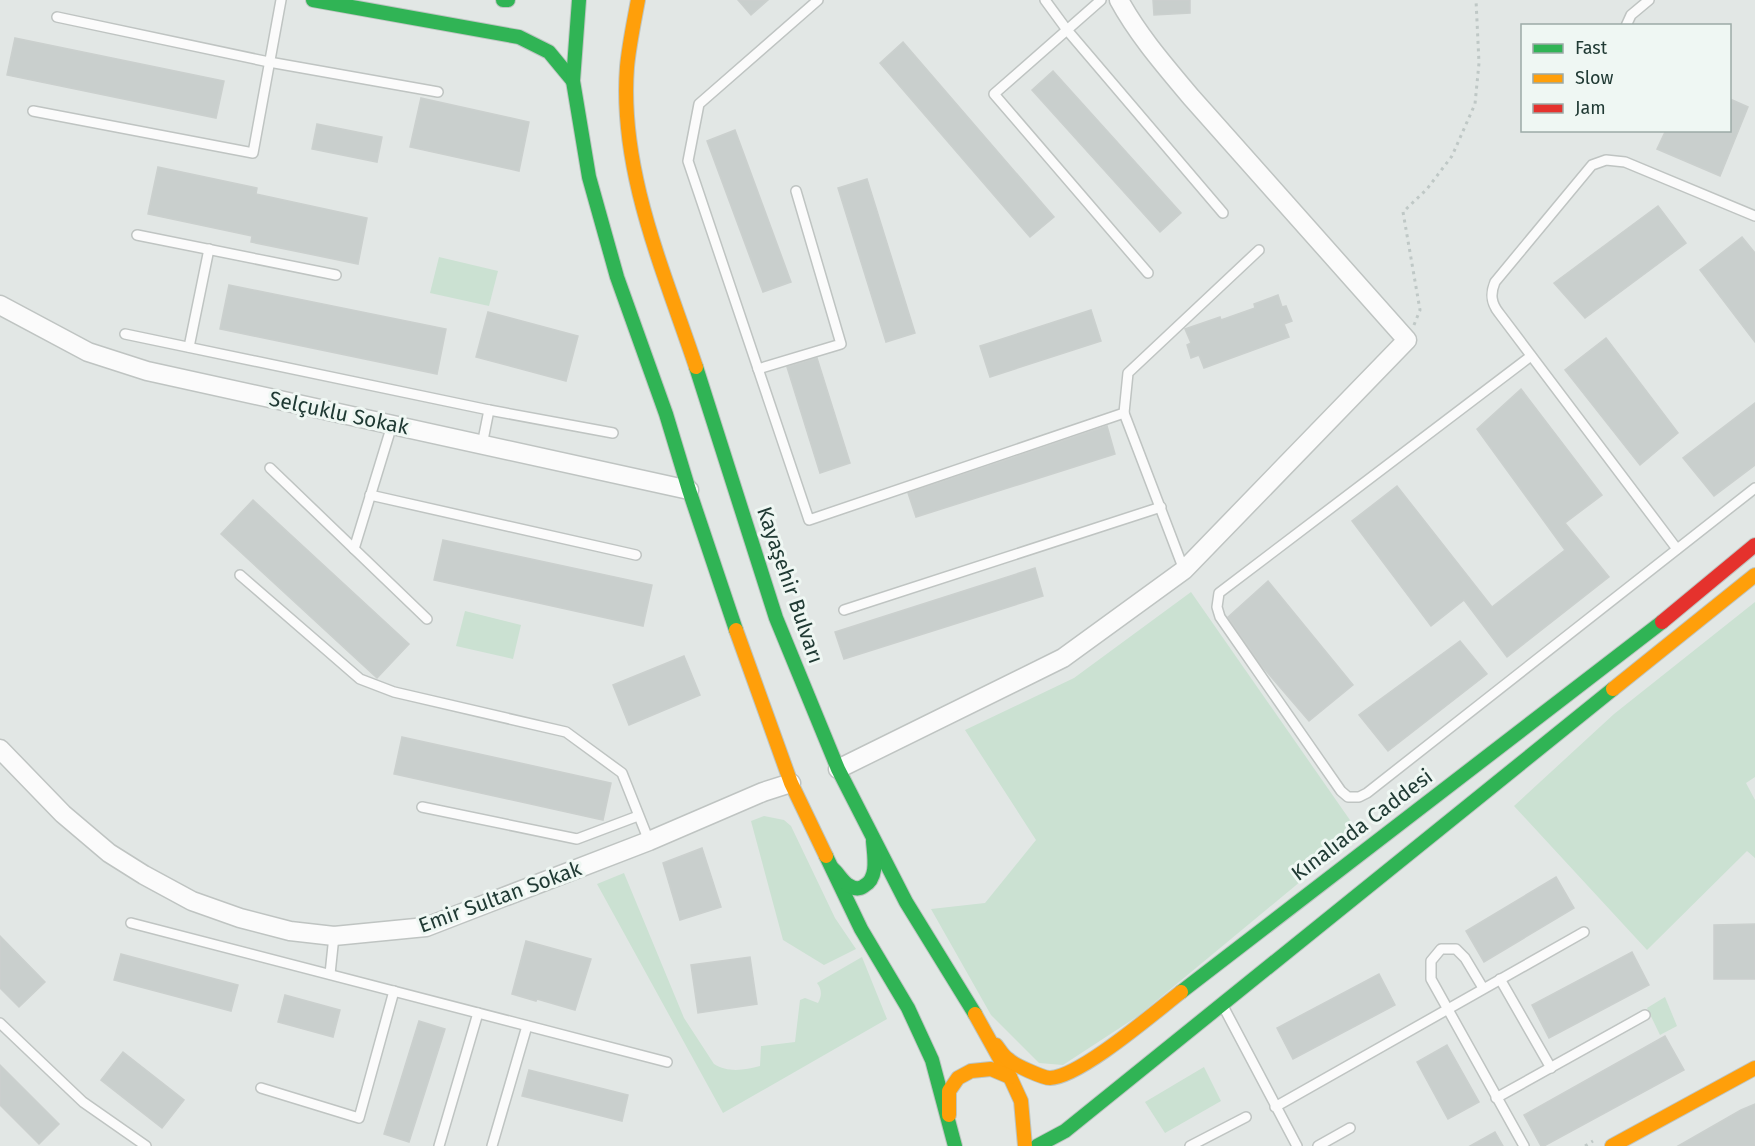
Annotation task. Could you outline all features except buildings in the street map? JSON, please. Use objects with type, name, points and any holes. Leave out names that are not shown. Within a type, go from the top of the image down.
[{"type":"main road","points":[[313,0],[519,36],[549,52],[573,81]]},
{"type":"main road","points":[[503,0],[508,0]]},
{"type":"main road","points":[[579,0],[573,81],[588,177],[617,277],[666,414],[736,630],[791,783],[861,929],[908,1008],[932,1060],[955,1146]]},
{"type":"main road","name":"Kayaşehir Bulvarı","points":[[638,0],[627,68],[628,124],[634,171],[648,225],[776,618],[838,769],[906,902],[987,1034],[1010,1077],[1021,1101],[1025,1146]]},
{"type":"main road","name":"Kınalıada Caddesi","points":[[1049,1078],[1071,1072],[1096,1057],[1684,605],[1755,545]]},
{"type":"main road","points":[[1037,1146],[1065,1131],[1223,1006],[1755,575]]},
{"type":"main road","points":[[760,604],[776,618]]},
{"type":"main road","points":[[736,630],[744,614]]},
{"type":"main road","points":[[826,860],[847,884],[855,888],[863,887],[869,883],[873,875],[873,836]]},
{"type":"main road","points":[[987,1034],[1007,1059],[1049,1078]]},
{"type":"main road","points":[[1612,1146],[1755,1068]]},
{"type":"main road","points":[[962,1146],[957,1141],[949,1122],[949,1091],[958,1078],[971,1071],[991,1070],[1010,1077],[1049,1078]]},
{"type":"main road","points":[[1056,1146],[1065,1131]]},
{"type":"street","points":[[838,769],[1063,658],[1184,570],[1407,340],[1191,97],[1128,17],[1119,0]]},
{"type":"street","name":"Selçuklu Sokak","points":[[0,305],[88,352],[113,362],[689,490]]},
{"type":"street","name":"Emir Sultan Sokak","points":[[0,749],[63,814],[109,853],[144,875],[192,901],[240,918],[290,931],[334,936],[426,927],[649,841],[763,792],[791,783]]},
{"type":"lane","points":[[33,111],[252,153],[281,0]]},
{"type":"lane","points":[[818,0],[699,104],[687,161],[809,520],[1124,413]]},
{"type":"lane","points":[[1045,0],[1067,30],[1223,213]]},
{"type":"lane","points":[[1101,0],[994,94],[1148,273]]},
{"type":"lane","points":[[1627,24],[1631,15],[1649,0]]},
{"type":"lane","points":[[57,17],[269,62],[438,92]]},
{"type":"lane","points":[[1677,549],[1494,307],[1492,289],[1495,282],[1592,165],[1606,160],[1625,162],[1755,216]]},
{"type":"lane","points":[[758,369],[841,344],[796,191]]},
{"type":"lane","points":[[137,235],[336,275]]},
{"type":"lane","points":[[189,347],[209,249]]},
{"type":"lane","points":[[1184,570],[1124,413],[1128,373],[1259,250]]},
{"type":"lane","points":[[125,334],[489,410],[613,433]]},
{"type":"lane","points":[[1531,356],[1219,593],[1217,607],[1220,617],[1345,795],[1352,798],[1367,793],[1755,488]]},
{"type":"lane","points":[[482,445],[489,410]]},
{"type":"lane","points":[[354,549],[392,425]]},
{"type":"lane","points":[[270,468],[427,619]]},
{"type":"lane","points":[[370,495],[636,555]]},
{"type":"lane","points":[[844,610],[1161,507]]},
{"type":"lane","points":[[240,575],[360,680],[394,692],[566,732],[621,773],[649,841]]},
{"type":"lane","points":[[422,807],[577,839],[638,816]]},
{"type":"lane","points":[[131,923],[667,1062]]},
{"type":"lane","points":[[1275,1107],[1584,932]]},
{"type":"lane","points":[[330,974],[334,936]]},
{"type":"lane","points":[[1483,988],[1465,958],[1456,949],[1441,949],[1431,961],[1431,980],[1524,1146]]},
{"type":"lane","points":[[1500,979],[1551,1068]]},
{"type":"lane","points":[[261,1088],[359,1118],[394,991]]},
{"type":"lane","points":[[1223,1006],[1297,1146]]},
{"type":"lane","points":[[439,1146],[478,1013]]},
{"type":"lane","points":[[1496,1098],[1645,1016]]},
{"type":"lane","points":[[0,1023],[83,1102],[146,1146]]},
{"type":"lane","points":[[492,1146],[526,1026]]},
{"type":"lane","points":[[1190,1146],[1246,1117]]},
{"type":"lane","points":[[1318,1146],[1350,1128]]},
{"type":"path","points":[[1407,340],[1420,310],[1403,212],[1427,189],[1452,156],[1475,104],[1479,63],[1476,0]]},
{"type":"green space","points":[[439,257],[498,271],[489,306],[430,293]]},
{"type":"green space","points":[[1191,592],[1359,833],[1138,1016],[1063,1065],[1039,1063],[991,1015],[931,909],[985,903],[1036,840],[965,730],[1074,678]]},
{"type":"green space","points":[[1755,602],[1755,777],[1746,783],[1755,800],[1755,858],[1747,851],[1647,950],[1514,806],[1614,714]]},
{"type":"green space","points":[[465,611],[521,625],[513,659],[456,646]]},
{"type":"green space","points":[[764,816],[784,820],[791,826],[835,918],[856,949],[824,965],[783,940],[751,821]]},
{"type":"green space","points":[[624,873],[684,1018],[714,1064],[719,1067],[731,1070],[760,1066],[761,1046],[795,1042],[800,1000],[805,998],[818,1003],[821,993],[817,983],[862,957],[887,1019],[723,1113],[597,884]]},
{"type":"green space","points":[[1665,997],[1677,1026],[1660,1035],[1647,1008]]},
{"type":"green space","points":[[1204,1067],[1221,1101],[1165,1133],[1145,1102]]},
{"type":"traffic: fast","points":[[313,0],[519,37],[549,52],[573,81]]},
{"type":"traffic: fast","points":[[503,0],[508,0]]},
{"type":"traffic: fast","points":[[579,0],[573,81],[589,177],[617,277],[666,414],[736,630]]},
{"type":"traffic: fast","points":[[696,367],[776,618],[838,769],[906,902],[975,1014]]},
{"type":"traffic: fast","points":[[1181,992],[1662,622]]},
{"type":"traffic: fast","points":[[1037,1146],[1065,1131],[1613,689]]},
{"type":"traffic: fast","points":[[833,869],[850,886],[854,888],[864,886],[872,878],[874,872],[873,841]]},
{"type":"traffic: fast","points":[[826,856],[861,929],[908,1008],[932,1060],[955,1146]]},
{"type":"traffic: slow","points":[[638,0],[627,67],[626,106],[630,144],[646,220],[696,367]]},
{"type":"traffic: slow","points":[[1613,689],[1755,575]]},
{"type":"traffic: slow","points":[[736,630],[791,783],[826,856]]},
{"type":"traffic: slow","points":[[996,1045],[1006,1058],[1029,1071],[1050,1078],[1063,1075],[1098,1056],[1181,992]]},
{"type":"traffic: slow","points":[[975,1014],[1021,1101],[1025,1146]]},
{"type":"traffic: slow","points":[[1612,1146],[1755,1068]]},
{"type":"traffic: slow","points":[[949,1115],[949,1091],[958,1078],[971,1071],[991,1069],[1010,1077]]},
{"type":"traffic: jam","points":[[1662,622],[1755,545]]}]
